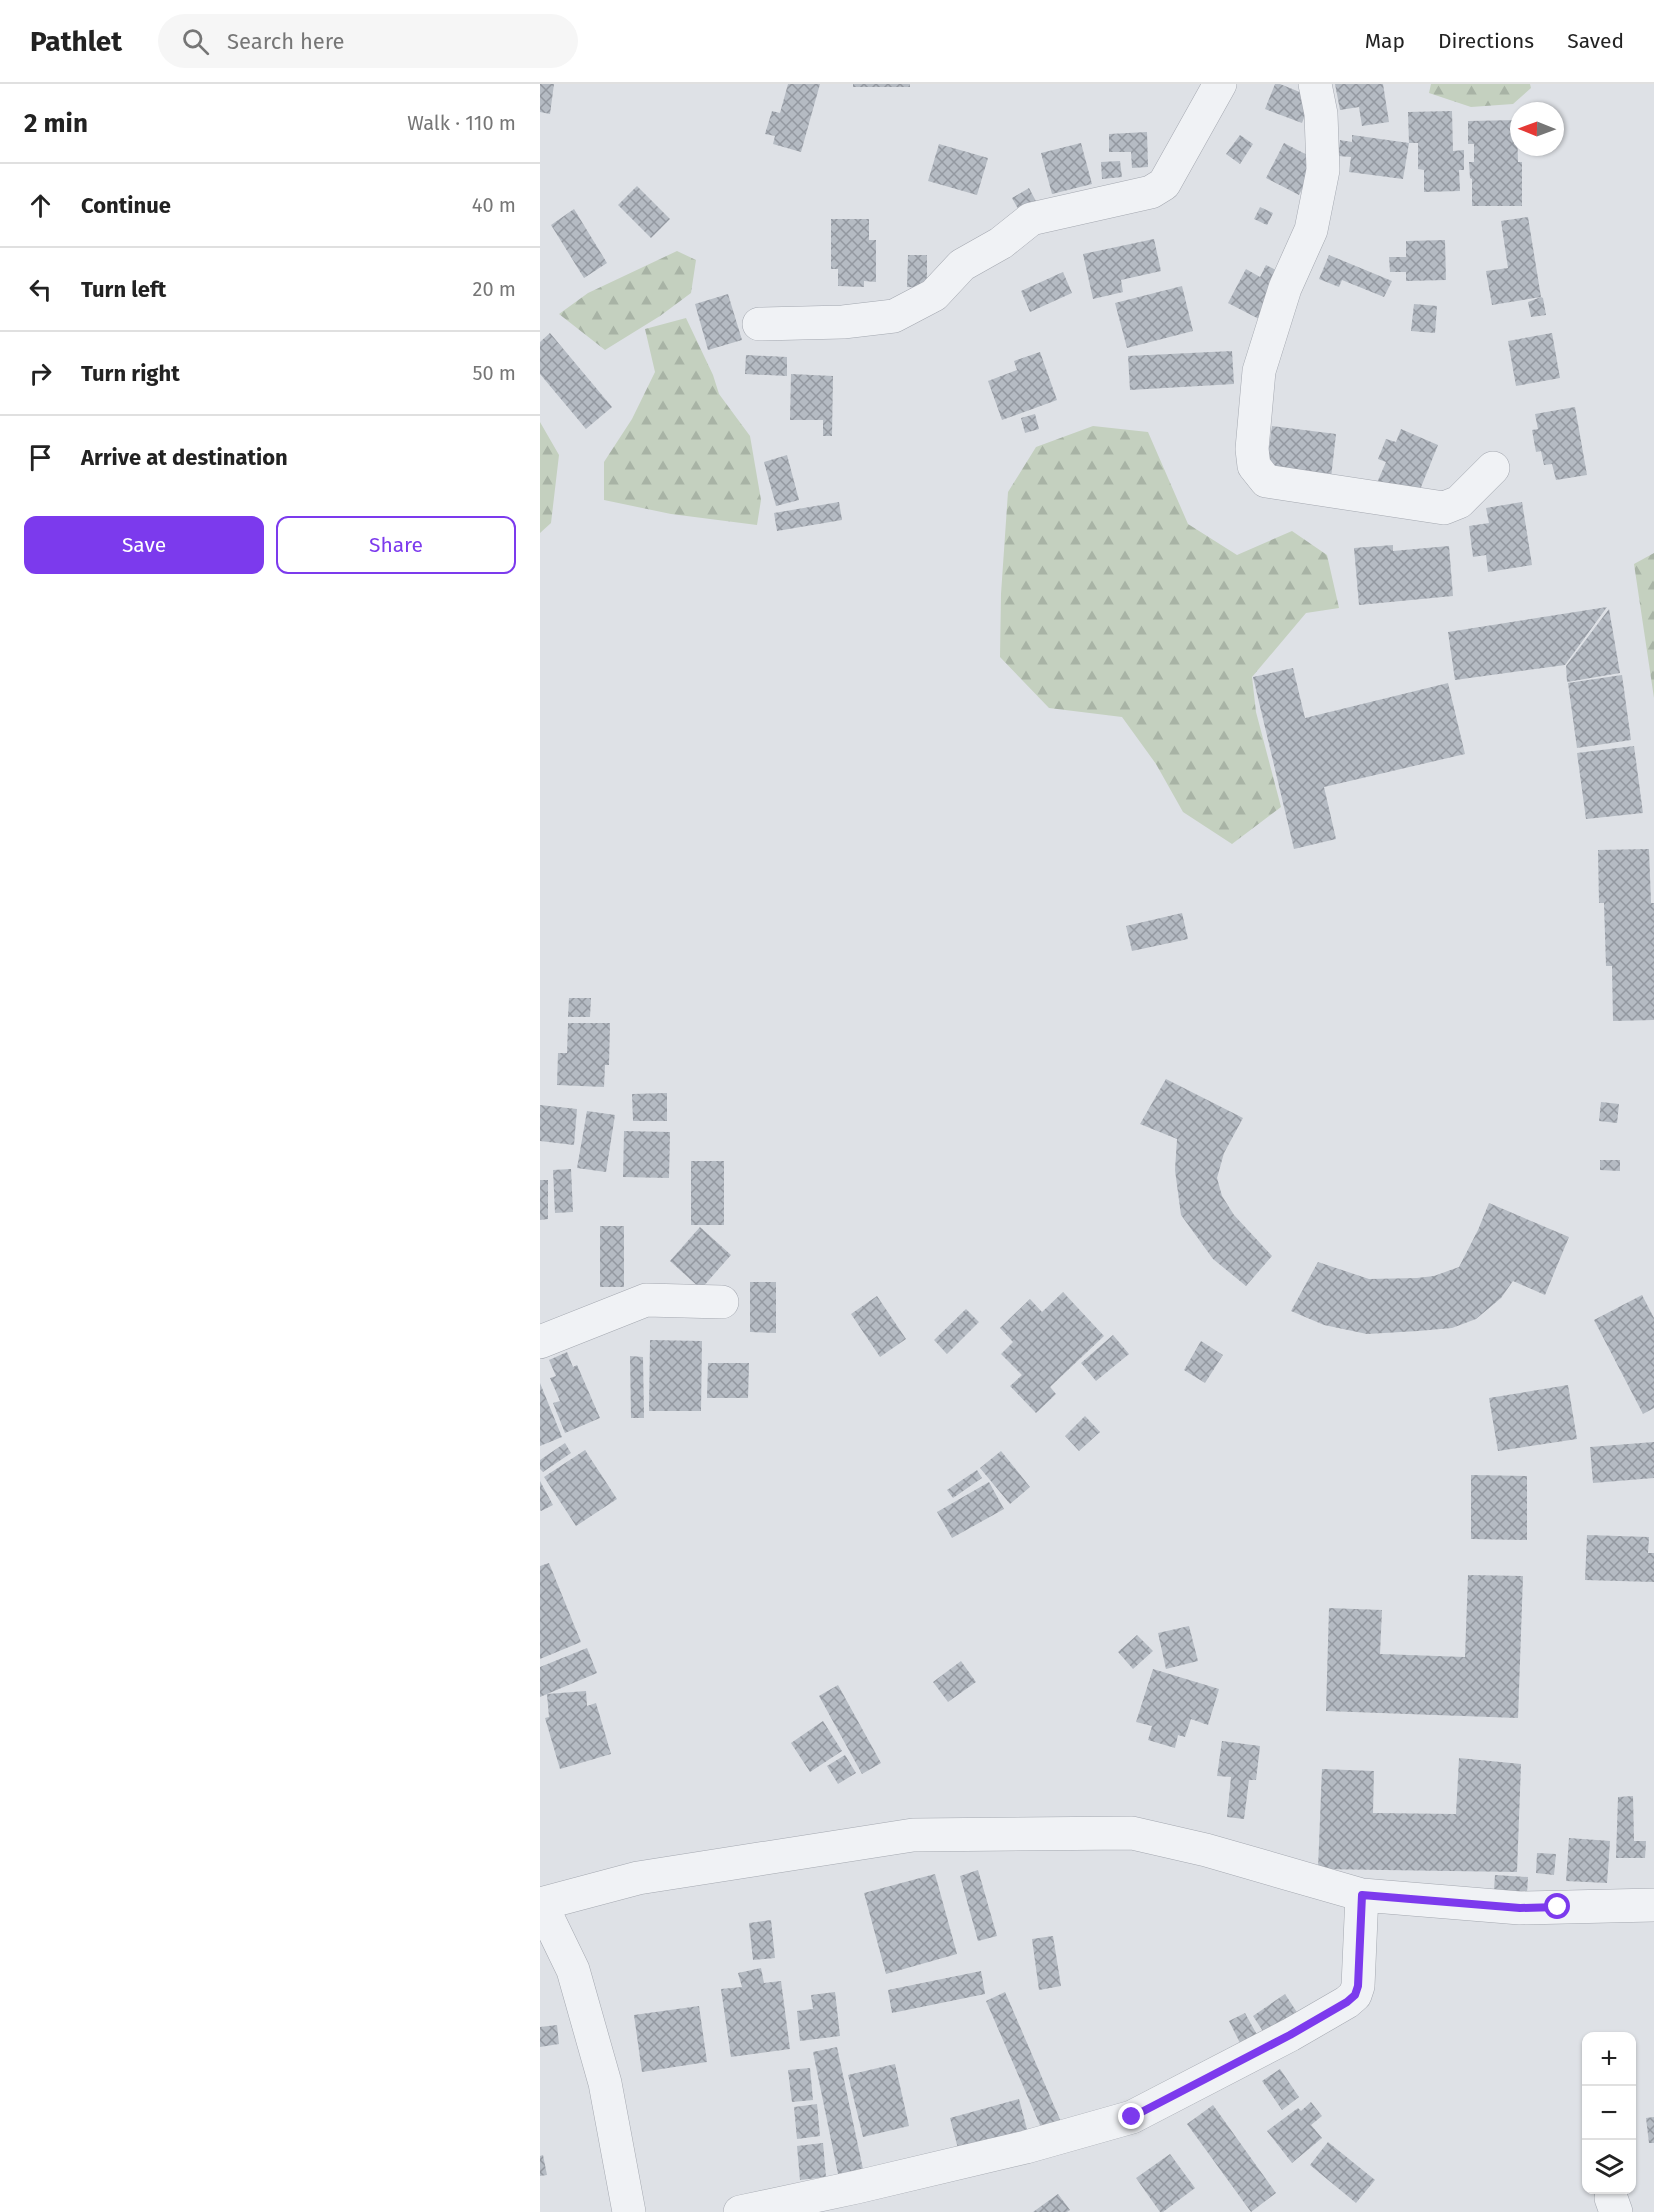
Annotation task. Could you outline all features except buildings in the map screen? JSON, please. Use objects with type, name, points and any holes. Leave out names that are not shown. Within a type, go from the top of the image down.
[{"type":"street","points":[[759,324],[843,322],[894,316],[934,295],[962,265],[1001,243],[1031,219],[1151,192],[1164,184],[1220,84]]},
{"type":"street","points":[[1315,84],[1321,114],[1323,170],[1311,230],[1284,288],[1259,371],[1252,449],[1254,466],[1266,482],[1444,508],[1459,502],[1493,468]]},
{"type":"street","points":[[540,1342],[646,1300],[722,1302]]},
{"type":"street","points":[[629,2212],[605,2083],[573,1970],[540,1904],[638,1878],[912,1835],[1132,1833],[1206,1850],[1362,1895],[1520,1908],[1654,1905]]},
{"type":"street","points":[[740,2212],[1026,2147],[1132,2117],[1290,2035],[1355,1995],[1358,1986],[1362,1895]]},
{"type":"green space","points":[[1431,84],[1530,84],[1531,88],[1510,104],[1471,107],[1429,93]]},
{"type":"green space","points":[[677,251],[696,260],[691,293],[660,316],[605,350],[559,314],[588,293]]},
{"type":"green space","points":[[686,318],[713,375],[719,394],[750,436],[761,500],[757,525],[671,514],[604,500],[604,462],[632,419],[655,372],[645,329]]},
{"type":"green space","points":[[540,422],[559,455],[551,523],[540,533]]},
{"type":"green space","points":[[1093,426],[1148,432],[1188,524],[1237,555],[1292,531],[1327,555],[1339,608],[1306,613],[1252,677],[1256,712],[1281,807],[1232,844],[1183,812],[1156,764],[1122,717],[1049,708],[1000,657],[1001,594],[1008,492],[1036,447]]},
{"type":"green space","points":[[1654,553],[1654,698],[1634,564]]},
{"type":"route","points":[[1132,2117],[1290,2035],[1355,1995],[1358,1986],[1362,1895],[1520,1908],[1558,1907]]}]
